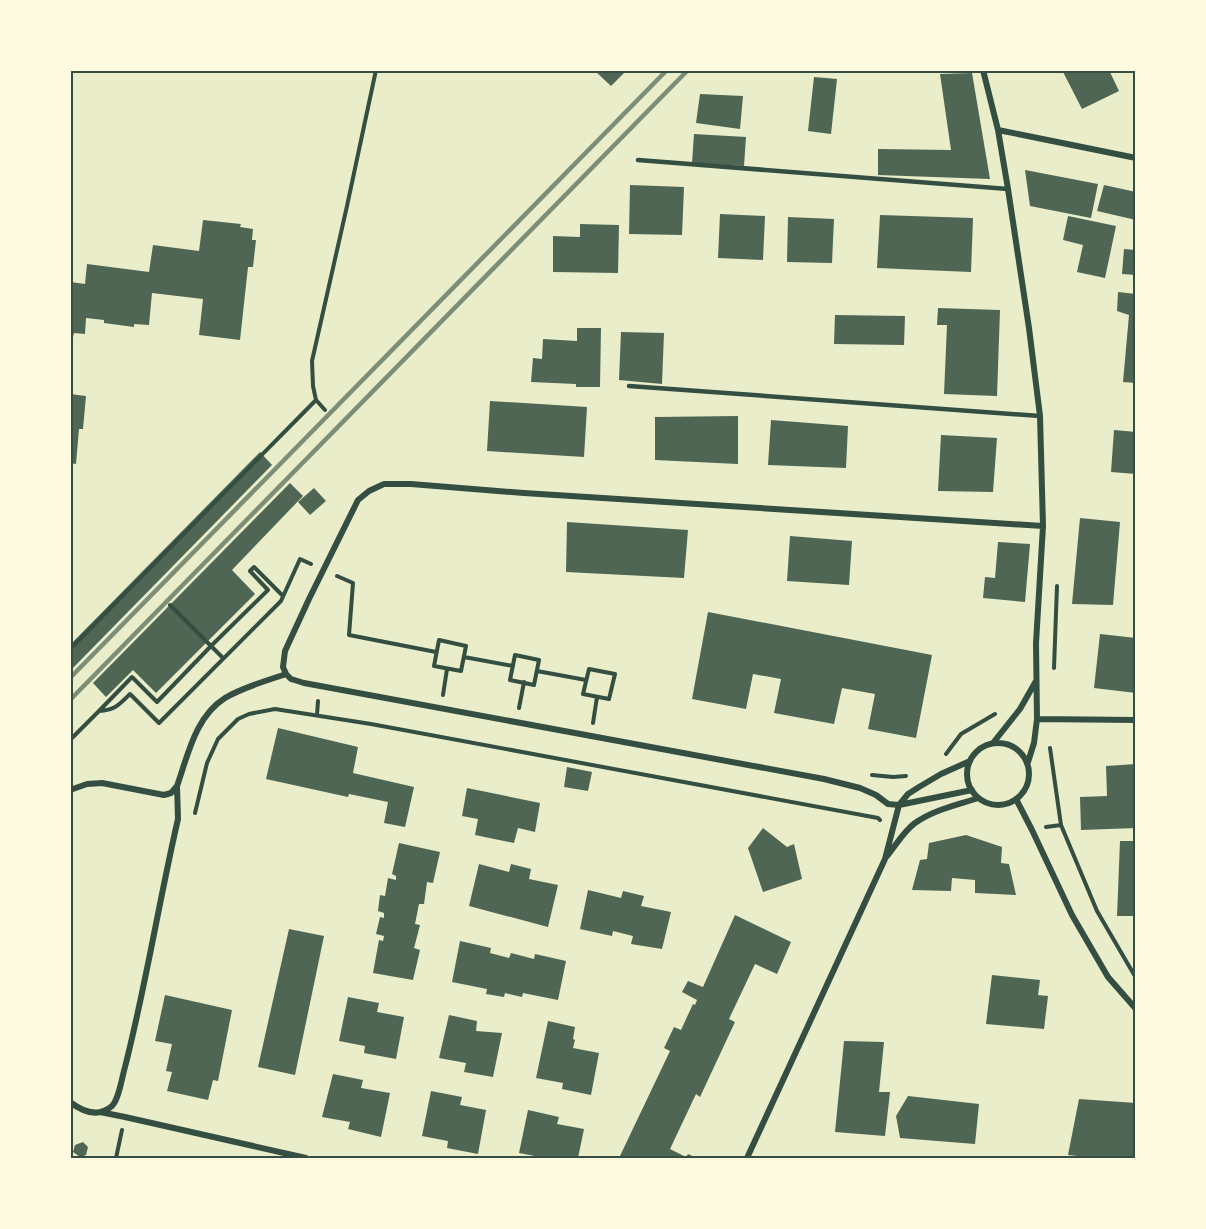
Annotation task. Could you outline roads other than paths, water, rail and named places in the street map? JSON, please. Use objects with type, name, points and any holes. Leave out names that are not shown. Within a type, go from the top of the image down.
[{"type":"street","points":[[983,70],[998,130],[1008,189],[1040,416],[1043,526],[1036,643],[1037,719],[1034,743],[1028,762]]},
{"type":"street","points":[[998,130],[1136,158]]},
{"type":"street","points":[[972,790],[899,805],[888,804],[876,795],[860,788],[824,779],[320,687],[291,679],[286,674],[283,667],[285,651],[358,500],[369,491],[384,484],[1043,526]]},
{"type":"street","points":[[70,1102],[92,1113],[113,1105],[117,1096],[130,1046],[178,819],[177,786],[196,731],[209,711],[225,698],[286,674]]},
{"type":"street","points":[[993,742],[1020,709],[1036,681]]},
{"type":"street","points":[[1037,719],[1136,720]]},
{"type":"street","points":[[993,742],[1004,742],[1014,746],[1028,762],[1029,783],[1016,800],[1007,804],[987,803],[978,798],[968,781],[967,771],[975,752],[993,742]]},
{"type":"street","points":[[747,1158],[885,859],[899,805],[908,794],[919,787],[970,761]]},
{"type":"street","points":[[70,790],[87,784],[102,783],[164,795],[171,793],[177,786]]},
{"type":"street","points":[[885,859],[915,823],[932,814],[978,798]]},
{"type":"street","points":[[1016,800],[1072,915],[1108,977],[1136,1009]]},
{"type":"street","points":[[99,1112],[306,1158]]},
{"type":"lane","points":[[638,160],[1008,189]]},
{"type":"lane","points":[[629,386],[1040,416]]},
{"type":"railway","points":[[70,678],[667,70]]},
{"type":"railway","points":[[70,700],[688,70]]}]
